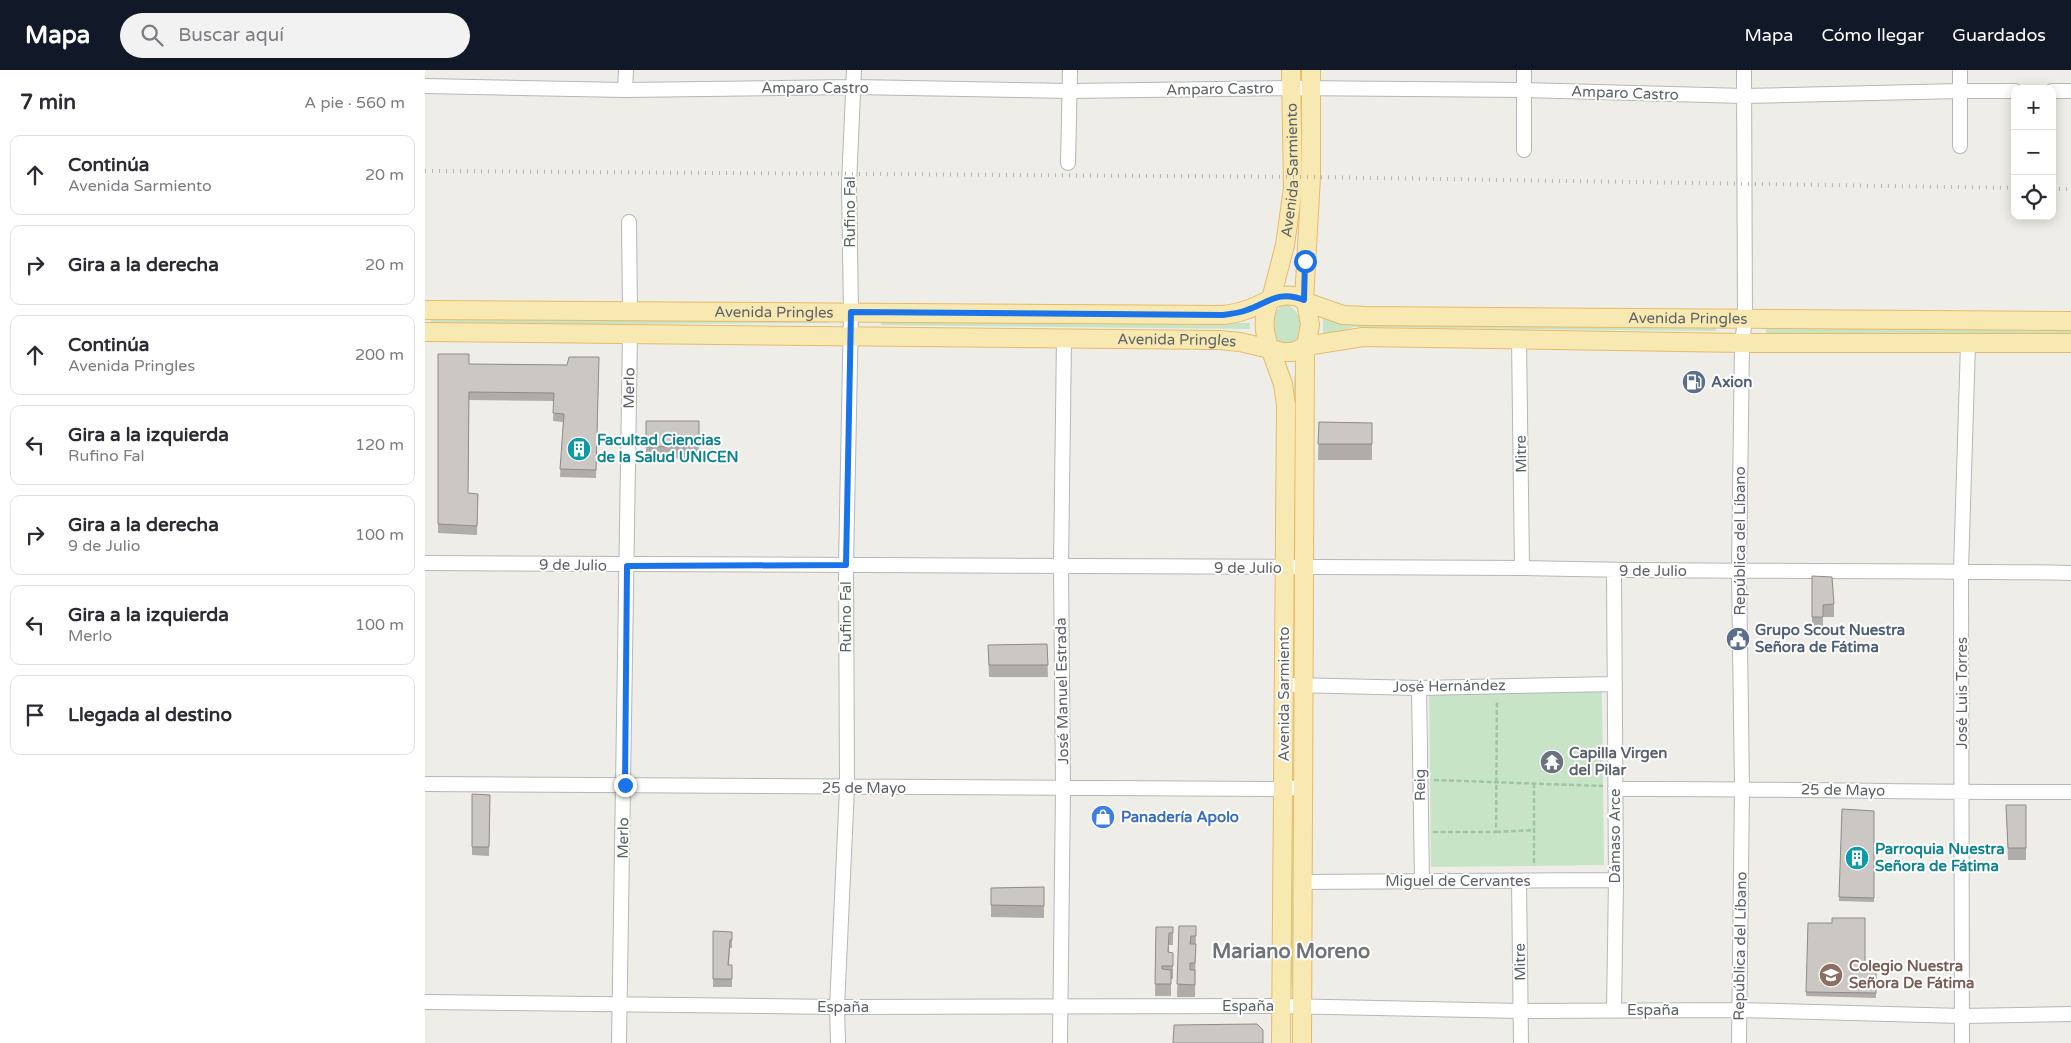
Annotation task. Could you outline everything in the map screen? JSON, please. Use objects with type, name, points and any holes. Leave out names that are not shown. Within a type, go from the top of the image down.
[{"type":"main road","name":"Avenida Sarmiento","points":[[1270,299],[1285,246],[1293,188],[1291,70]]},
{"type":"main road","name":"Avenida Sarmiento","points":[[1305,301],[1311,177],[1311,70]]},
{"type":"main road","points":[[1294,296],[1305,301],[1310,325],[1305,346],[1293,352],[1283,352],[1269,348],[1263,325],[1264,314],[1270,299],[1294,296]]},
{"type":"main road","name":"Avenida Pringles","points":[[425,310],[1223,315],[1248,310],[1270,299]]},
{"type":"main road","name":"Avenida Pringles","points":[[1305,301],[1343,315],[1365,316],[2071,320]]},
{"type":"main road","name":"Avenida Pringles","points":[[425,332],[1219,340],[1269,348]]},
{"type":"main road","name":"Avenida Pringles","points":[[1305,346],[1363,337],[1742,343],[2071,343]]},
{"type":"main road","name":"Avenida Sarmiento","points":[[1302,1043],[1301,882],[1305,568],[1305,346]]},
{"type":"main road","name":"Avenida Sarmiento","points":[[1269,348],[1283,384],[1286,405],[1281,1043]]},
{"type":"street","points":[[625,90],[626,70]]},
{"type":"street","name":"Rufino Fal","points":[[838,1043],[837,1007],[847,788],[846,565],[851,312],[849,185],[854,70]]},
{"type":"street","points":[[1069,163],[1071,70]]},
{"type":"street","points":[[1524,70],[1524,150]]},
{"type":"street","name":"República del Líbano","points":[[1739,1043],[1742,788],[1739,570],[1742,343],[1745,319],[1744,70]]},
{"type":"street","points":[[1960,70],[1960,146]]},
{"type":"street","name":"Amparo Castro","points":[[425,86],[625,90],[854,87],[1070,91],[1291,88],[1523,90],[1744,96],[1959,90],[2011,91]]},
{"type":"street","points":[[2056,91],[2071,91]]},
{"type":"street","points":[[629,222],[630,310]]},
{"type":"street","name":"Merlo","points":[[619,1043],[625,785],[630,333]]},
{"type":"street","name":"José Manuel Estrada","points":[[1060,1043],[1063,788],[1061,567],[1064,339]]},
{"type":"street","name":"Mitre","points":[[1519,340],[1522,568]]},
{"type":"street","name":"José Luis Torres","points":[[1962,1043],[1961,570],[1968,344]]},
{"type":"street","name":"9 de Julio","points":[[425,563],[627,566],[1522,568],[1614,571],[1961,570],[2071,573]]},
{"type":"street","name":"Dámaso Arce","points":[[1614,571],[1615,684],[1609,787],[1616,880],[1614,1011]]},
{"type":"street","name":"José Hernández","points":[[1283,684],[1419,688],[1615,684]]},
{"type":"street","name":"Reig","points":[[1419,688],[1422,882]]},
{"type":"street","name":"25 de Mayo","points":[[425,784],[847,788],[1284,789],[1302,787]]},
{"type":"street","name":"25 de Mayo","points":[[1609,787],[1962,793],[2071,792]]},
{"type":"street","name":"Miguel de Cervantes","points":[[1301,882],[1616,880]]},
{"type":"street","name":"Mitre","points":[[1519,881],[1521,1043]]},
{"type":"street","name":"España","points":[[425,1002],[837,1007],[1060,1005],[1301,1006],[1521,1011],[1739,1010],[1962,1016],[2071,1014]]},
{"type":"path","points":[[1496,832],[1497,691]]},
{"type":"path","points":[[1430,780],[1609,787]]},
{"type":"path","points":[[1534,783],[1534,866]]},
{"type":"path","points":[[1430,832],[1534,830]]},
{"type":"green space","points":[[1286,304],[1293,308],[1301,322],[1300,337],[1295,342],[1289,344],[1280,343],[1273,327],[1274,316]]},
{"type":"green space","points":[[1323,316],[1353,324],[1716,327],[1716,331],[1353,327],[1323,338]]},
{"type":"green space","points":[[829,318],[829,323],[431,325],[431,319]]},
{"type":"green space","points":[[881,320],[1250,323],[1250,329],[881,325]]},
{"type":"green space","points":[[2071,328],[2071,334],[1766,335],[1766,329]]},
{"type":"green space","points":[[1294,376],[1297,376],[1296,551],[1293,550]]},
{"type":"green space","points":[[1602,690],[1604,865],[1431,867],[1429,692]]},
{"type":"green space","points":[[1291,810],[1294,811],[1293,985],[1289,985]]},
{"type":"building","name":"Facultad Ciencias de la Salud UNICEN","points":[[438,354],[469,354],[469,364],[567,365],[569,357],[599,357],[596,470],[560,469],[564,414],[553,413],[554,393],[469,392],[468,493],[478,494],[477,526],[438,524]]},
{"type":"building","points":[[646,421],[699,421],[699,446],[646,447]]},
{"type":"building","points":[[1319,422],[1372,423],[1372,444],[1318,444]]},
{"type":"building","points":[[1812,576],[1832,577],[1834,604],[1823,605],[1823,617],[1812,617]]},
{"type":"building","points":[[1047,644],[1048,665],[989,665],[988,645]]},
{"type":"building","points":[[472,794],[490,795],[489,847],[472,847]]},
{"type":"building","points":[[2006,805],[2026,805],[2026,848],[2008,848]]},
{"type":"building","name":"Parroquia Nuestra Señora de Fátima","points":[[1842,809],[1874,811],[1874,898],[1839,897]]},
{"type":"building","points":[[1044,887],[1044,906],[991,905],[991,888]]},
{"type":"building","points":[[1832,918],[1865,918],[1865,967],[1876,968],[1876,993],[1806,992],[1808,923],[1832,923]]},
{"type":"building","points":[[1179,926],[1196,926],[1196,936],[1191,936],[1190,944],[1196,944],[1195,963],[1190,963],[1190,970],[1195,970],[1195,985],[1177,984]]},
{"type":"building","points":[[1156,927],[1173,927],[1173,933],[1169,933],[1168,952],[1173,953],[1173,966],[1162,966],[1162,969],[1171,970],[1171,984],[1155,984]]},
{"type":"building","points":[[713,931],[732,932],[728,965],[732,965],[732,979],[713,979]]},
{"type":"building","points":[[1257,1024],[1263,1030],[1263,1043],[1173,1043],[1174,1025]]},
{"type":"railway","points":[[425,171],[1311,177],[2011,188]]},
{"type":"railway","points":[[2056,189],[2071,189]]},
{"type":"place","name":"Axion","points":[[1694,382]]},
{"type":"place","name":"Facultad Ciencias de la Salud UNICEN","points":[[579,449]]},
{"type":"place","name":"Grupo Scout Nuestra Señora de Fátima","points":[[1738,639]]},
{"type":"place","name":"Capilla Virgen del Pilar","points":[[1552,762]]},
{"type":"place","name":"Panadería Apolo","points":[[1103,817]]},
{"type":"place","name":"Parroquia Nuestra Señora de Fátima","points":[[1857,858]]},
{"type":"place","name":"Colegio Nuestra Señora De Fátima","points":[[1831,975]]},
{"type":"district","name":"Mariano Moreno","points":[[1291,952]]},
{"type":"route","points":[[625,785],[627,566],[846,565],[851,312],[1236,314],[1281,296],[1294,296],[1304,300],[1305,261]]}]
